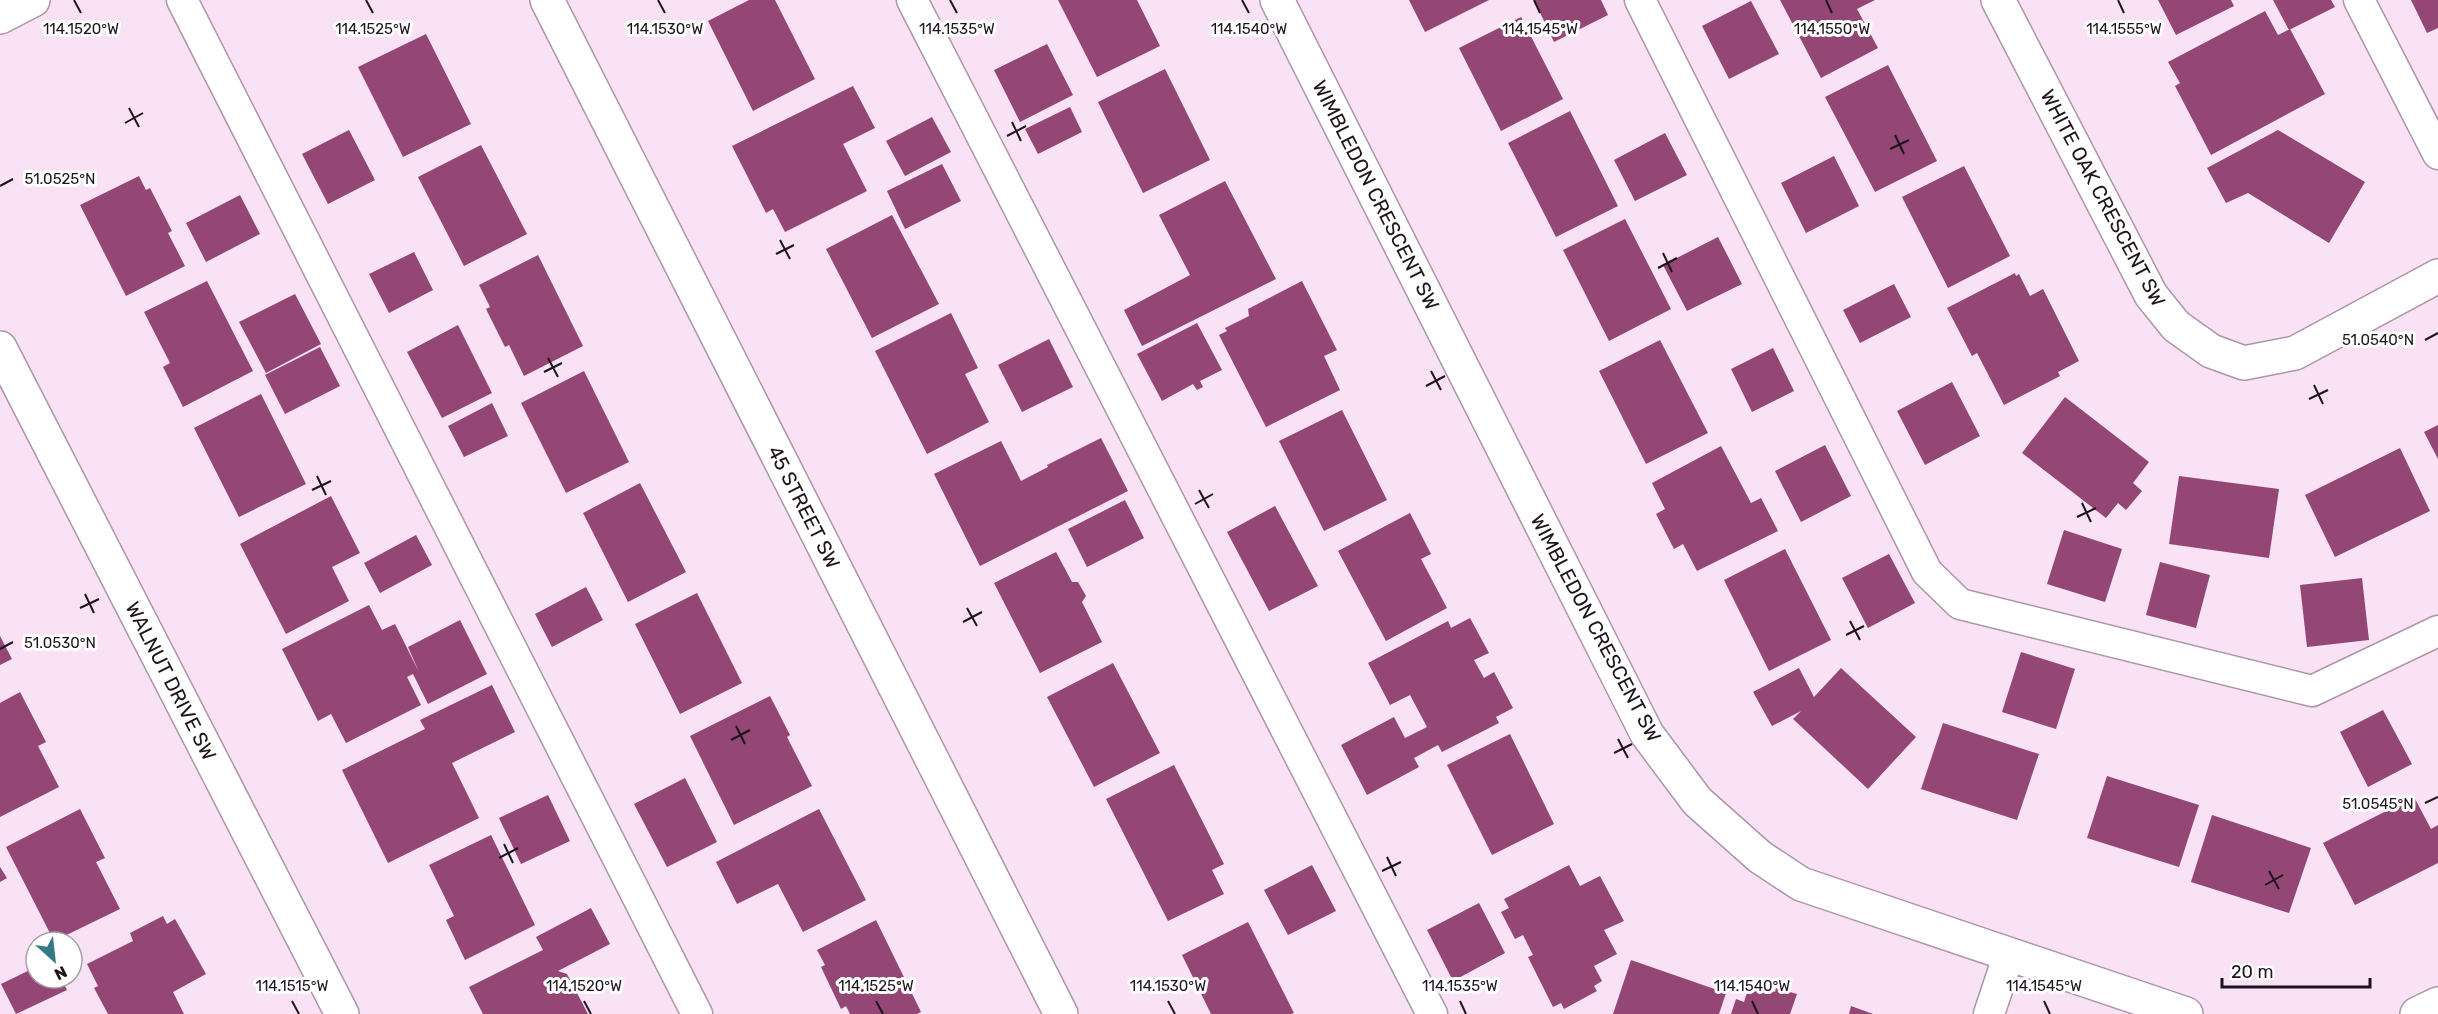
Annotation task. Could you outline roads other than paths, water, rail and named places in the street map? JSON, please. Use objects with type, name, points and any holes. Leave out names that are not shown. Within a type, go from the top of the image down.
[{"type":"street","points":[[0,17],[33,0]]},
{"type":"street","name":"45 STREET SW","points":[[547,0],[1061,1014]]},
{"type":"street","name":"WIMBLEDON CRESCENT SW","points":[[1277,0],[1647,734],[1698,801],[1760,857],[1801,884],[2186,1014]]},
{"type":"street","name":"WHITE OAK CRESCENT SW","points":[[1998,0],[2151,295],[2176,326],[2211,351],[2244,363],[2295,352],[2438,276]]},
{"type":"street","name":"WALNUT DRIVE SW","points":[[0,348],[342,1014]]},
{"type":"street","points":[[2417,1014],[2438,1004]]},
{"type":"lane","points":[[182,0],[698,1014]]},
{"type":"lane","points":[[912,0],[1432,1014]]},
{"type":"lane","points":[[1640,0],[1927,572],[1960,604],[2312,691],[2438,631]]},
{"type":"lane","points":[[2359,0],[2438,154]]},
{"type":"lane","points":[[1989,1014],[2009,954]]}]
